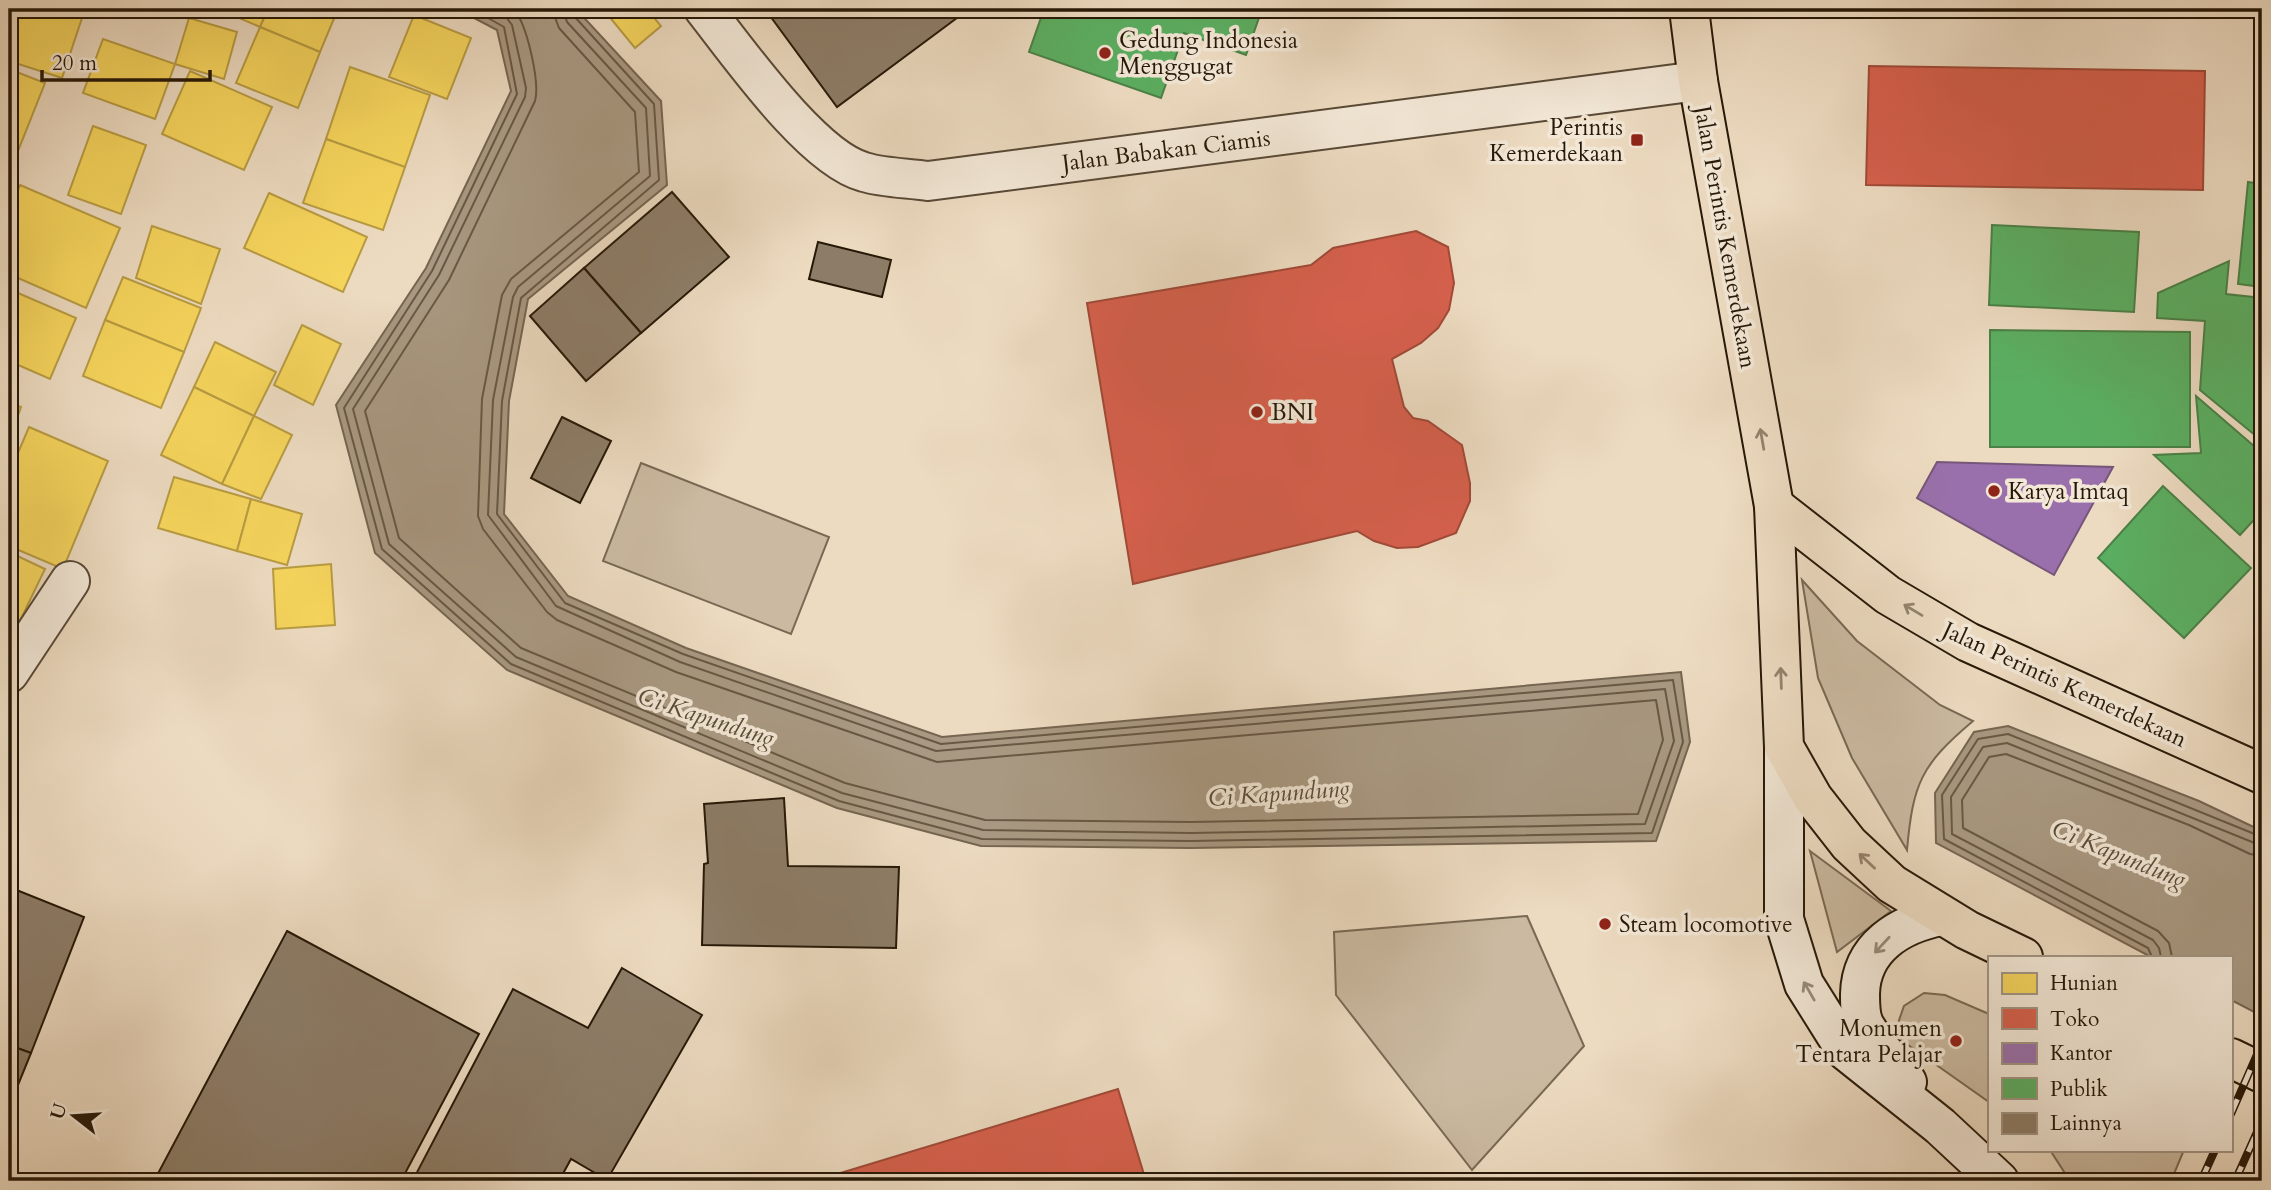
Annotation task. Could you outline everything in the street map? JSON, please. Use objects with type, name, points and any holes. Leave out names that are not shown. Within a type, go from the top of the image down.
[{"type":"main road","name":"Jalan Perintis Kemerdekaan","points":[[1689,9],[1698,81],[1774,506],[1784,747],[1813,798],[1849,844],[1892,884],[1941,915],[2021,956]]},
{"type":"main road","name":"Jalan Perintis Kemerdekaan","points":[[1774,506],[1888,595],[1968,642],[2262,774]]},
{"type":"main road","points":[[2232,1058],[2262,1073]]},
{"type":"street","name":"Jalan Babakan Ciamis","points":[[704,9],[769,90],[825,149],[862,172],[928,181],[1698,81]]},
{"type":"street","points":[[9,673],[70,581]]},
{"type":"street","points":[[1784,747],[1783,919],[1804,984],[1846,1051],[1940,1126],[1998,1181]]},
{"type":"street","points":[[1940,1126],[1864,1024],[1860,984],[1866,965],[1877,947],[1895,931],[1916,920],[1941,915]]},
{"type":"shaded area","points":[[641,463],[829,537],[791,634],[603,561]]},
{"type":"shaded area","points":[[1802,580],[1857,641],[1940,705],[1973,721],[1942,750],[1923,777],[1913,808],[1907,850],[1852,758],[1818,678]]},
{"type":"shaded area","points":[[1810,851],[1891,911],[1837,952]]},
{"type":"shaded area","points":[[1527,916],[1584,1046],[1472,1170],[1336,995],[1334,932]]},
{"type":"shaded area","points":[[1924,993],[1945,995],[1988,1014],[1988,1101],[1901,1040],[1898,1023],[1904,1006]]},
{"type":"shaded area","points":[[2051,1152],[2183,1152],[2171,1181],[2070,1181]]},
{"type":"water","name":"Ci Kapundung","points":[[457,9],[576,9],[661,101],[667,185],[528,299],[509,401],[504,514],[568,596],[686,648],[942,737],[1681,672],[1690,742],[1656,841],[1191,848],[981,846],[837,808],[507,670],[375,553],[336,405],[426,268],[511,91],[497,30]]},
{"type":"water","name":"Ci Kapundung","points":[[2008,726],[2199,801],[2262,831],[2262,1016],[2232,1001],[2232,956],[2149,956],[1936,843],[1935,793],[1974,732]]},
{"type":"building: Hunian","points":[[20,9],[85,9],[62,78],[9,61],[9,44]]},
{"type":"building: Hunian","points":[[218,9],[268,9],[260,27]]},
{"type":"building: Hunian","points":[[268,9],[338,9],[320,52],[260,27]]},
{"type":"building: Hunian","points":[[603,9],[647,9],[661,26],[635,48]]},
{"type":"building: Hunian","points":[[414,15],[471,38],[447,99],[389,77]]},
{"type":"building: Hunian","points":[[189,18],[237,32],[224,79],[175,64]]},
{"type":"building: Hunian","points":[[260,27],[320,52],[298,108],[236,83]]},
{"type":"building: Hunian","points":[[103,39],[175,64],[155,119],[83,93]]},
{"type":"building: Hunian","points":[[350,67],[430,95],[405,167],[326,139]]},
{"type":"building: Hunian","points":[[9,69],[45,83],[14,161],[9,159]]},
{"type":"building: Hunian","points":[[190,71],[272,107],[244,170],[162,134]]},
{"type":"building: Hunian","points":[[93,126],[146,145],[121,214],[68,195]]},
{"type":"building: Hunian","points":[[326,139],[405,167],[383,230],[303,203]]},
{"type":"building: Hunian","points":[[20,185],[120,228],[86,308],[9,274],[9,210]]},
{"type":"building: Hunian","points":[[269,193],[367,237],[343,292],[244,248]]},
{"type":"building: Hunian","points":[[152,226],[220,249],[201,304],[136,278]]},
{"type":"building: Hunian","points":[[123,277],[201,308],[184,352],[105,320]]},
{"type":"building: Hunian","points":[[11,290],[76,318],[50,379],[9,361]]},
{"type":"building: Hunian","points":[[105,320],[184,352],[161,408],[83,376]]},
{"type":"building: Hunian","points":[[302,325],[341,344],[313,405],[274,385]]},
{"type":"building: Hunian","points":[[215,342],[276,372],[254,416],[194,387]]},
{"type":"building: Hunian","points":[[194,387],[254,416],[222,484],[161,455]]},
{"type":"building: Hunian","points":[[9,402],[21,407],[9,441]]},
{"type":"building: Hunian","points":[[254,416],[292,435],[261,499],[222,484]]},
{"type":"building: Hunian","points":[[29,427],[108,461],[63,569],[9,546],[9,474]]},
{"type":"building: Hunian","points":[[174,477],[251,499],[237,551],[158,528]]},
{"type":"building: Hunian","points":[[251,499],[302,514],[287,565],[237,551]]},
{"type":"building: Hunian","points":[[9,552],[45,569],[18,625],[9,621]]},
{"type":"building: Hunian","points":[[331,564],[335,625],[276,629],[273,569]]},
{"type":"building: Toko","points":[[1869,66],[2205,71],[2203,190],[1866,185]]},
{"type":"building: Toko","name":"BNI","points":[[1416,231],[1448,247],[1454,283],[1449,310],[1438,328],[1421,343],[1392,359],[1404,407],[1413,418],[1428,421],[1462,445],[1470,483],[1470,501],[1456,533],[1418,547],[1397,548],[1374,541],[1357,531],[1133,584],[1087,303],[1311,265],[1333,248]]},
{"type":"building: Toko","points":[[1118,1089],[1146,1181],[814,1181]]},
{"type":"building: Kantor","points":[[1937,462],[2113,467],[2054,575],[1917,498]]},
{"type":"building: Publik","name":"Gedung Indonesia Menggugat","points":[[1044,9],[1262,9],[1246,55],[1184,33],[1161,98],[1029,52]]},
{"type":"building: Publik","points":[[2262,135],[2262,163],[2258,162]]},
{"type":"building: Publik","points":[[2248,182],[2262,184],[2262,287],[2238,284]]},
{"type":"building: Publik","points":[[1992,225],[2139,232],[2134,312],[1989,305]]},
{"type":"building: Publik","points":[[2229,261],[2226,294],[2262,298],[2262,441],[2200,390],[2205,321],[2157,318],[2158,293]]},
{"type":"building: Publik","points":[[1990,330],[2190,332],[2190,447],[1990,447]]},
{"type":"building: Publik","points":[[2196,396],[2262,453],[2262,511],[2240,535],[2154,455],[2201,453]]},
{"type":"building: Publik","points":[[2163,486],[2251,568],[2184,638],[2098,558]]},
{"type":"building: Lainnya","points":[[765,9],[969,9],[837,107]]},
{"type":"building: Lainnya","points":[[672,192],[729,257],[641,333],[584,268]]},
{"type":"building: Lainnya","points":[[818,242],[891,260],[882,297],[809,279]]},
{"type":"building: Lainnya","points":[[584,268],[641,333],[586,381],[530,316]]},
{"type":"building: Lainnya","points":[[562,417],[611,441],[580,503],[531,478]]},
{"type":"building: Lainnya","points":[[784,798],[788,866],[899,867],[896,948],[702,945],[704,864],[708,863],[704,804]]},
{"type":"building: Lainnya","points":[[9,887],[84,917],[31,1053],[9,1045]]},
{"type":"building: Lainnya","points":[[287,931],[479,1034],[401,1181],[154,1181]]},
{"type":"building: Lainnya","points":[[622,968],[702,1015],[607,1180],[571,1159],[559,1181],[420,1181],[414,1178],[513,989],[588,1028]]},
{"type":"building: Lainnya","points":[[9,1045],[31,1053],[9,1107]]},
{"type":"railway","points":[[2232,1112],[2262,1043]]},
{"type":"railway","points":[[2235,1181],[2262,1121]]},
{"type":"railway","points":[[2201,1181],[2214,1152]]},
{"type":"place","name":"Gedung Indonesia Menggugat","points":[[1105,53]]},
{"type":"place","name":"Perintis Kemerdekaan","points":[[1637,140]]},
{"type":"place","name":"BNI","points":[[1257,412]]},
{"type":"place","name":"Karya Imtaq","points":[[1994,491]]},
{"type":"place","name":"Steam locomotive","points":[[1605,924]]},
{"type":"place","name":"Monumen Tentara Pelajar","points":[[1956,1041]]}]
